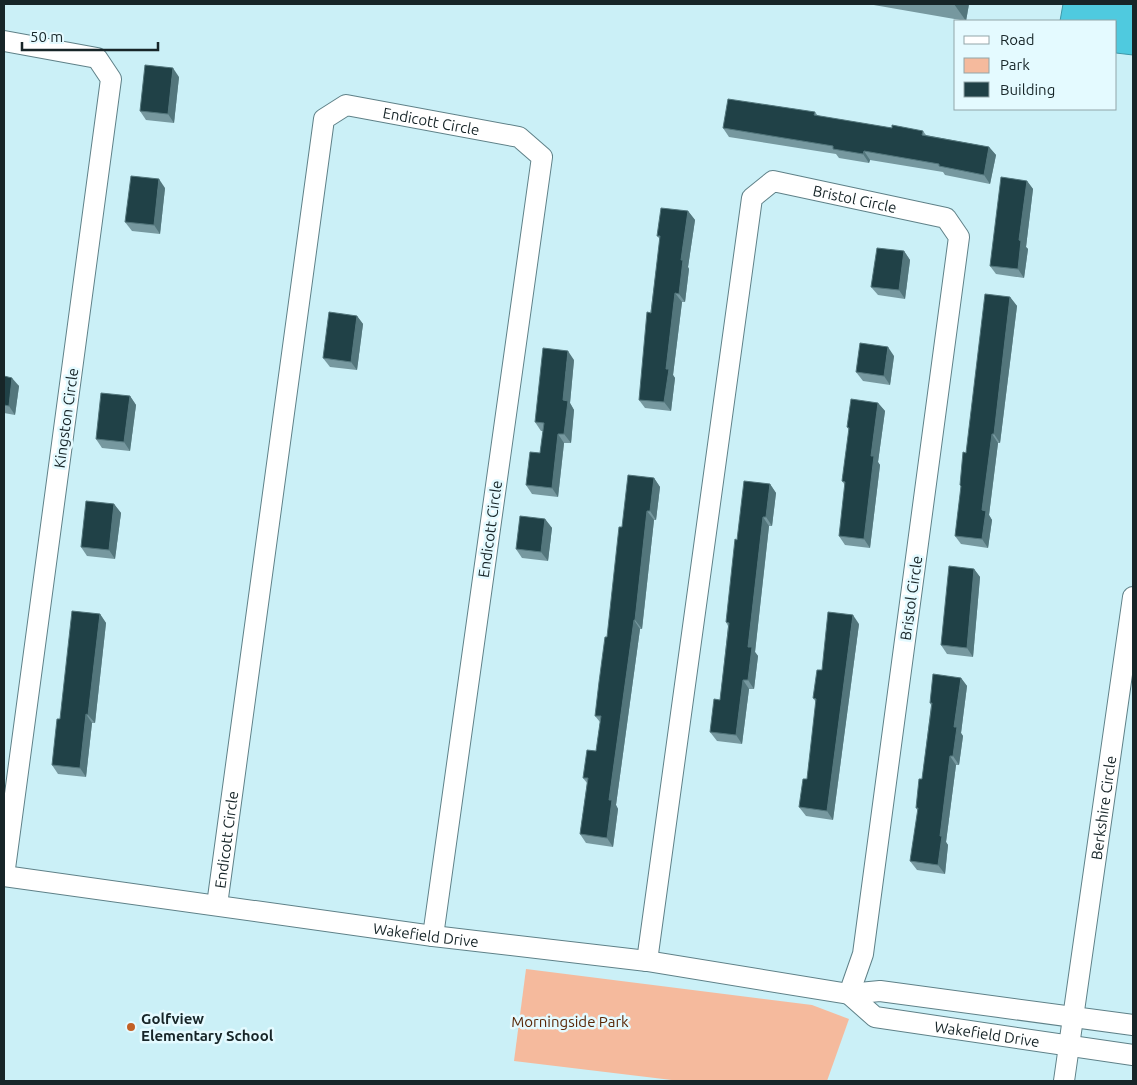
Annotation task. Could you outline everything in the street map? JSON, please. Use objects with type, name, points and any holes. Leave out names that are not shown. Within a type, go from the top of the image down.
[{"type":"street","name":"Kingston Circle","points":[[4,41],[97,58],[111,79],[4,876]]},
{"type":"street","name":"Endicott Circle","points":[[217,905],[324,119],[346,105],[519,137],[542,157],[433,936]]},
{"type":"street","name":"Bristol Circle","points":[[648,961],[752,198],[773,181],[946,218],[960,237],[863,954],[849,994]]},
{"type":"street","name":"Berkshire Circle","points":[[1064,1081],[1133,597]]},
{"type":"street","name":"Wakefield Drive","points":[[4,876],[433,936],[648,961],[849,994],[880,990],[1133,1025]]},
{"type":"street","name":"Wakefield Drive","points":[[849,994],[875,1017],[1133,1054]]},
{"type":"green space","name":"Morningside Park","points":[[526,969],[812,1005],[849,1019],[827,1081],[680,1081],[514,1061]]},
{"type":"water","points":[[1063,4],[1133,4],[1133,55],[1117,53],[1117,20],[1060,20]]},
{"type":"building","points":[[145,65],[173,68],[168,114],[140,111]]},
{"type":"building","points":[[728,99],[815,112],[814,115],[892,128],[892,125],[923,131],[922,135],[989,147],[984,175],[939,166],[939,164],[864,151],[863,154],[833,149],[833,146],[723,128]]},
{"type":"building","points":[[131,176],[159,179],[154,225],[125,222]]},
{"type":"building","points":[[1001,177],[1027,181],[1019,240],[1021,241],[1018,269],[990,266]]},
{"type":"building","points":[[661,208],[688,211],[681,260],[683,260],[679,294],[675,293],[666,369],[669,369],[664,402],[639,400],[647,312],[651,313],[660,236],[657,236]]},
{"type":"building","points":[[877,248],[904,251],[899,290],[871,287]]},
{"type":"building","points":[[985,294],[1010,297],[994,434],[992,434],[982,510],[986,511],[982,539],[955,536],[963,452],[966,453]]},
{"type":"building","points":[[329,312],[357,316],[351,362],[323,358]]},
{"type":"building","points":[[860,343],[888,347],[884,376],[856,372]]},
{"type":"building","points":[[543,348],[568,351],[563,400],[568,401],[564,434],[558,434],[552,488],[526,485],[530,452],[540,453],[544,423],[535,422]]},
{"type":"building","points":[[4,376],[12,378],[9,406],[4,405]]},
{"type":"building","points":[[101,393],[130,396],[124,442],[96,439]]},
{"type":"building","points":[[851,399],[878,403],[871,456],[874,456],[864,539],[839,536],[845,482],[842,481]]},
{"type":"building","points":[[628,475],[654,478],[650,511],[647,511],[635,620],[609,800],[612,800],[607,838],[580,834],[588,778],[583,778],[587,750],[596,751],[601,716],[595,716],[605,637],[607,637],[619,527],[622,527]]},
{"type":"building","points":[[744,481],[770,484],[766,517],[763,517],[748,647],[752,647],[748,680],[743,680],[736,735],[710,732],[714,699],[720,700],[729,623],[726,622],[735,539],[737,540]]},
{"type":"building","points":[[86,501],[114,504],[109,550],[81,547]]},
{"type":"building","points":[[520,516],[545,519],[541,552],[516,549]]},
{"type":"building","points":[[949,566],[974,569],[967,648],[941,645]]},
{"type":"building","points":[[72,611],[100,614],[80,768],[52,765],[57,719],[60,719]]},
{"type":"building","points":[[828,612],[853,615],[827,811],[799,807],[803,779],[807,779],[816,699],[813,698],[817,670],[822,670]]},
{"type":"building","points":[[933,674],[961,678],[954,727],[957,727],[953,756],[950,756],[938,865],[910,861],[918,808],[916,808],[919,779],[922,779],[932,703],[930,703]]},
{"type":"place","name":"Golfview Elementary School","points":[[131,1027]]}]
